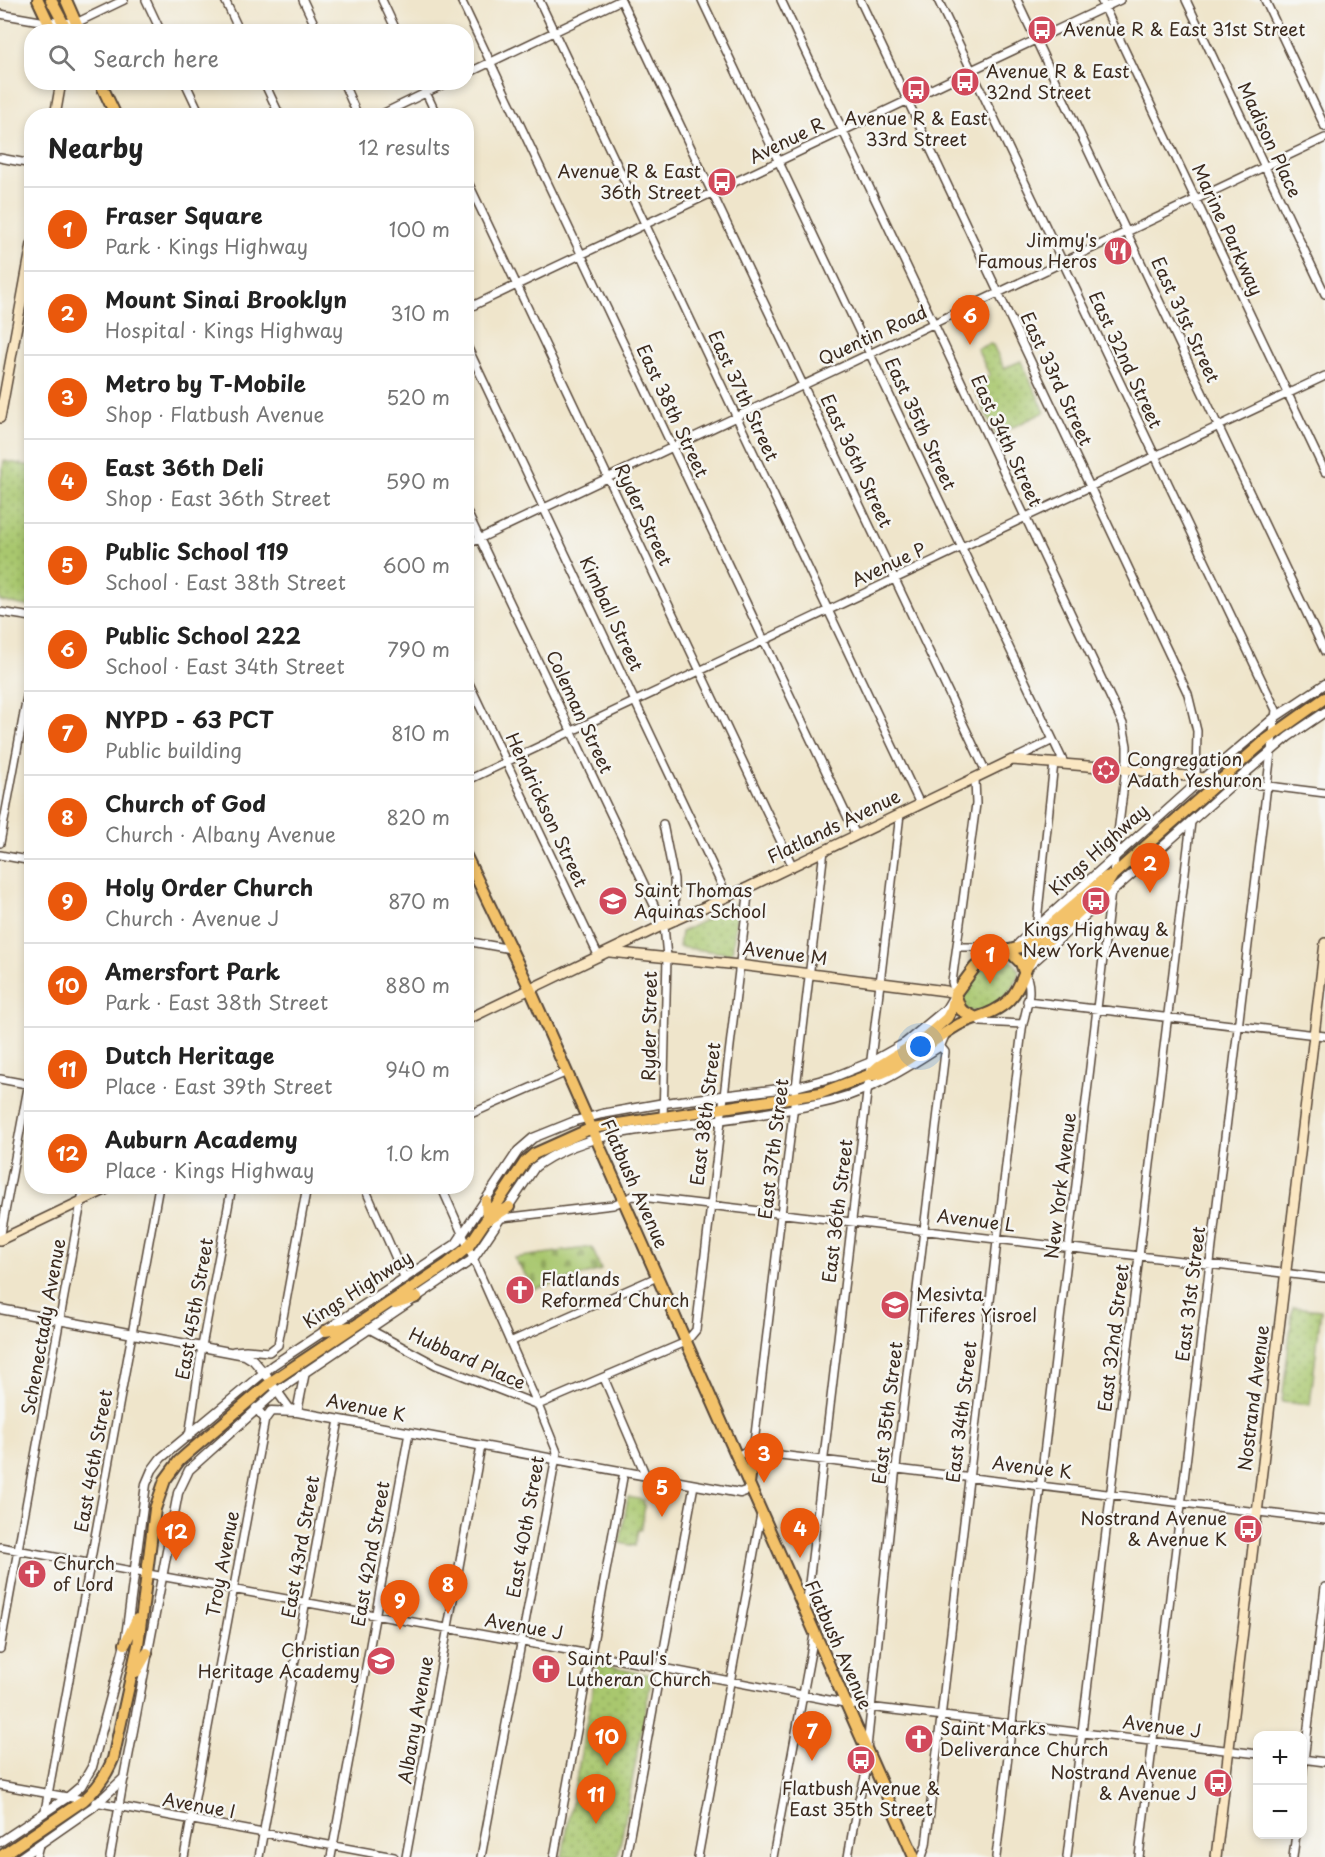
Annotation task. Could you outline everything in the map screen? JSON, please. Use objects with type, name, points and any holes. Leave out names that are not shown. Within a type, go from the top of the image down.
[{"type":"main road","points":[[38,0],[50,24]]},
{"type":"main road","points":[[51,0],[63,24]]},
{"type":"main road","points":[[66,0],[75,24]]},
{"type":"main road","points":[[57,108],[60,90]]},
{"type":"main road","points":[[104,90],[112,108]]},
{"type":"main road","points":[[0,418],[4,375],[24,281]]},
{"type":"main road","name":"Kings Highway","points":[[869,1075],[876,1076],[899,1064],[947,1031],[992,1012],[1010,999],[1020,985],[1028,962],[1042,945],[1105,888],[1113,875],[1272,735],[1325,698]]},
{"type":"main road","points":[[1012,760],[1125,769],[1221,780]]},
{"type":"main road","name":"Flatlands Avenue","points":[[474,1016],[1012,760]]},
{"type":"main road","name":"Flatbush Avenue","points":[[474,873],[530,989],[914,1857]]},
{"type":"main road","name":"Kings Highway","points":[[0,1857],[84,1800],[95,1790],[107,1773],[131,1680],[155,1509],[171,1470],[188,1453],[353,1326],[383,1308],[468,1247],[525,1162],[534,1154],[594,1133],[723,1102],[821,1093],[869,1075],[879,1066],[909,1049],[939,1025],[950,1013],[955,994],[975,967],[992,955],[1024,946],[1033,940],[1106,877],[1113,875]]},
{"type":"main road","name":"Nostrand Avenue","points":[[1216,1857],[1325,943]]},
{"type":"main road","points":[[1008,950],[1019,960],[1024,972]]},
{"type":"main road","name":"Avenue M","points":[[610,952],[880,982],[955,994]]},
{"type":"main road","points":[[955,994],[961,1010],[976,1018]]},
{"type":"main road","points":[[0,1240],[98,1194]]},
{"type":"main road","points":[[486,1201],[487,1220],[509,1207]]},
{"type":"main road","points":[[383,1308],[417,1297]]},
{"type":"main road","points":[[325,1331],[353,1326]]},
{"type":"main road","points":[[750,1487],[753,1452]]},
{"type":"main road","points":[[125,1644],[142,1610]]},
{"type":"main road","points":[[131,1680],[147,1653]]},
{"type":"street","points":[[85,24],[124,0]]},
{"type":"street","points":[[146,0],[157,24]]},
{"type":"street","points":[[225,0],[236,24]]},
{"type":"street","points":[[303,0],[314,24]]},
{"type":"street","points":[[382,0],[393,24]]},
{"type":"street","name":"East 38th Street","points":[[461,0],[472,24]]},
{"type":"street","name":"East 37th Street","points":[[539,0],[920,804]]},
{"type":"street","points":[[474,70],[621,0]]},
{"type":"street","name":"East 36th Street","points":[[621,0],[986,772]]},
{"type":"street","name":"East 35th Street","points":[[702,0],[1053,740],[1059,763]]},
{"type":"street","name":"East 34th Street","points":[[781,0],[1119,713],[1126,735],[1125,769]]},
{"type":"street","name":"East 33rd Street","points":[[860,0],[1188,694],[1197,730],[1200,778]]},
{"type":"street","name":"East 32nd Street","points":[[938,0],[1276,710],[1272,735]]},
{"type":"street","name":"East 31st Street","points":[[1017,0],[1325,652]]},
{"type":"street","name":"Avenue R","points":[[474,305],[1036,40],[1103,4],[1120,0]]},
{"type":"street","name":"Madison Place","points":[[1186,0],[1325,294]]},
{"type":"street","points":[[1264,0],[1325,127]]},
{"type":"street","name":"Marine Parkway","points":[[1103,4],[1325,472]]},
{"type":"street","points":[[0,14],[42,24]]},
{"type":"street","name":"East 38th Street","points":[[474,28],[856,835]]},
{"type":"street","points":[[189,90],[197,108]]},
{"type":"street","points":[[268,90],[276,108]]},
{"type":"street","points":[[346,90],[354,108]]},
{"type":"street","points":[[425,90],[433,108]]},
{"type":"street","points":[[395,108],[432,90]]},
{"type":"street","name":"Quentin Road","points":[[474,541],[1325,138]]},
{"type":"street","points":[[0,158],[24,162]]},
{"type":"street","name":"Ryder Street","points":[[474,195],[792,865]]},
{"type":"street","name":"Kimball Street","points":[[474,361],[727,896]]},
{"type":"street","name":"Avenue P","points":[[474,777],[1325,376]]},
{"type":"street","name":"Coleman Street","points":[[474,526],[664,926]]},
{"type":"street","points":[[0,612],[24,616]]},
{"type":"street","name":"Kings Highway","points":[[1008,950],[1039,927],[1200,778],[1274,718],[1325,684]]},
{"type":"street","name":"Hendrickson Street","points":[[474,694],[599,957]]},
{"type":"street","name":"Kings Highway","points":[[1024,972],[1234,782],[1270,752],[1325,712]]},
{"type":"street","points":[[0,843],[24,713]]},
{"type":"street","name":"East 31st Street","points":[[1139,1857],[1272,735]]},
{"type":"street","name":"Flatlands Avenue","points":[[1012,760],[1053,740]]},
{"type":"street","points":[[1039,927],[1037,921],[1059,763]]},
{"type":"street","name":"New York Avenue","points":[[996,1857],[1125,769]]},
{"type":"street","points":[[955,994],[952,982],[976,804],[975,779]]},
{"type":"street","points":[[1221,780],[1325,793]]},
{"type":"street","name":"East 36th Street","points":[[805,1611],[900,814]]},
{"type":"street","name":"East 32nd Street","points":[[1067,1857],[1191,822]]},
{"type":"street","points":[[663,824],[674,879],[675,921]]},
{"type":"street","name":"East 37th Street","points":[[753,1452],[824,850]]},
{"type":"street","points":[[0,855],[24,860]]},
{"type":"street","name":"East 38th Street","points":[[686,1342],[696,1330],[748,887]]},
{"type":"street","name":"Ryder Street","points":[[663,1127],[667,957],[664,926]]},
{"type":"street","points":[[474,942],[511,949]]},
{"type":"street","points":[[958,947],[999,947],[1008,950]]},
{"type":"street","name":"East 34th Street","points":[[922,1857],[926,1845],[1027,1001],[1029,979],[1024,972]]},
{"type":"street","name":"Kings Highway","points":[[124,1778],[172,1514],[178,1493],[189,1470],[256,1408],[273,1387],[305,1372],[473,1260],[535,1167],[544,1160],[594,1133],[721,1120],[795,1097],[894,1050],[946,1009],[955,994]]},
{"type":"street","points":[[1027,1001],[1325,1036]]},
{"type":"street","points":[[976,1018],[981,1022],[1023,1024]]},
{"type":"street","points":[[940,1046],[947,1031]]},
{"type":"street","name":"East 35th Street","points":[[848,1857],[869,1754],[871,1708],[896,1469],[945,1052],[940,1046]]},
{"type":"street","name":"Kings Highway","points":[[795,1097],[818,1104],[867,1089],[940,1046]]},
{"type":"street","points":[[474,1113],[567,1072]]},
{"type":"street","points":[[0,1079],[24,1083]]},
{"type":"street","name":"Kings Highway","points":[[0,1842],[68,1797],[81,1786],[92,1767],[125,1644],[146,1484],[161,1458],[189,1437],[265,1371],[456,1244],[518,1151],[533,1138],[587,1117],[664,1103],[723,1102]]},
{"type":"street","points":[[0,1240],[24,1115]]},
{"type":"street","name":"Schenectady Avenue","points":[[0,1649],[83,1194]]},
{"type":"street","name":"East 46th Street","points":[[45,1811],[158,1194]]},
{"type":"street","name":"East 45th Street","points":[[189,1437],[202,1346],[230,1194]]},
{"type":"street","points":[[227,1351],[269,1352],[278,1345],[306,1194]]},
{"type":"street","points":[[368,1194],[405,1279]]},
{"type":"street","name":"East 40th Street","points":[[445,1194],[557,1452],[481,1857]]},
{"type":"street","name":"Avenue L","points":[[502,1218],[613,1205],[633,1196],[1325,1278]]},
{"type":"street","points":[[510,1342],[657,1277]]},
{"type":"street","points":[[0,1310],[245,1355],[265,1371],[273,1387],[289,1408],[297,1412],[305,1372]]},
{"type":"street","name":"Hubbard Place","points":[[369,1329],[436,1365],[538,1406],[686,1342]]},
{"type":"street","points":[[604,1378],[646,1476]]},
{"type":"street","points":[[256,1408],[265,1419]]},
{"type":"street","name":"Avenue K","points":[[265,1419],[271,1412],[297,1412],[740,1493],[750,1487]]},
{"type":"street","name":"Troy Avenue","points":[[184,1857],[265,1419]]},
{"type":"street","name":"East 43rd Street","points":[[259,1857],[339,1420]]},
{"type":"street","name":"East 42nd Street","points":[[331,1857],[409,1433]]},
{"type":"street","name":"Albany Avenue","points":[[406,1857],[481,1446]]},
{"type":"street","name":"Avenue K","points":[[737,1456],[746,1450],[1325,1520]]},
{"type":"street","points":[[554,1857],[624,1472]]},
{"type":"street","points":[[626,1857],[694,1485]]},
{"type":"street","points":[[698,1857],[761,1512]]},
{"type":"street","name":"Avenue J","points":[[0,1547],[871,1708],[1253,1753]]},
{"type":"street","points":[[1307,1734],[1325,1587]]},
{"type":"street","points":[[773,1857],[815,1632]]},
{"type":"street","points":[[1307,1759],[1325,1762]]},
{"type":"street","points":[[21,1857],[98,1803],[124,1778]]},
{"type":"street","points":[[110,1857],[124,1778]]},
{"type":"street","name":"Avenue I","points":[[0,1785],[394,1857]]},
{"type":"street","points":[[1293,1857],[1295,1839]]},
{"type":"street","points":[[36,1857],[39,1845]]},
{"type":"green space","points":[[993,345],[1004,368],[1021,361],[1045,412],[996,435],[972,384],[990,376],[977,349]]},
{"type":"green space","points":[[4,461],[24,465],[24,606],[0,601],[0,485]]},
{"type":"green space","points":[[738,903],[732,954],[679,947],[681,932]]},
{"type":"green space","points":[[1009,957],[1019,969],[1013,986],[994,1005],[977,1011],[968,1011],[961,1002],[970,979],[989,963]]},
{"type":"green space","points":[[592,1247],[601,1270],[535,1289],[514,1258]]},
{"type":"green space","points":[[1293,1307],[1321,1310],[1310,1405],[1282,1402]]},
{"type":"green space","points":[[628,1497],[644,1500],[645,1505],[641,1530],[638,1530],[635,1546],[620,1543]]},
{"type":"green space","points":[[597,1665],[652,1675],[618,1857],[562,1857]]},
{"type":"place","name":"Avenue R & East 31st Street","points":[[1042,30]]},
{"type":"place","name":"Avenue R & East 32nd Street","points":[[965,82]]},
{"type":"place","name":"Avenue R & East 33rd Street","points":[[916,90]]},
{"type":"place","name":"Avenue R & East 36th Street","points":[[722,182]]},
{"type":"place","name":"Jimmy's Famous Heros","points":[[1118,251]]},
{"type":"place","name":"Public School 222","points":[[970,345]]},
{"type":"place","name":"Congregation Adath Yeshuron","points":[[1106,770]]},
{"type":"place","name":"Mount Sinai Brooklyn","points":[[1150,893]]},
{"type":"place","name":"Saint Thomas Aquinas School","points":[[613,901]]},
{"type":"place","name":"Kings Highway & New York Avenue","points":[[1096,901]]},
{"type":"place","name":"Fraser Square","points":[[990,984]]},
{"type":"place","name":"Flatlands Reformed Church","points":[[520,1290]]},
{"type":"place","name":"Mesivta Tiferes Yisroel","points":[[895,1305]]},
{"type":"place","name":"Metro by T-Mobile","points":[[764,1483]]},
{"type":"place","name":"Public School 119","points":[[662,1517]]},
{"type":"place","name":"Nostrand Avenue & Avenue K","points":[[1248,1529]]},
{"type":"place","name":"East 36th Deli","points":[[800,1558]]},
{"type":"place","name":"Auburn Academy","points":[[176,1561]]},
{"type":"place","name":"Church of Lord","points":[[32,1574]]},
{"type":"place","name":"Church of God","points":[[448,1614]]},
{"type":"place","name":"Holy Order Church","points":[[400,1630]]},
{"type":"place","name":"Christian Heritage Academy","points":[[381,1661]]},
{"type":"place","name":"Saint Paul's Lutheran Church","points":[[546,1669]]},
{"type":"place","name":"Saint Marks Deliverance Church","points":[[919,1739]]},
{"type":"place","name":"Flatbush Avenue & East 35th Street","points":[[861,1760]]},
{"type":"place","name":"NYPD - 63 PCT","points":[[812,1761]]},
{"type":"place","name":"Amersfort Park","points":[[607,1766]]},
{"type":"place","name":"Nostrand Avenue & Avenue J","points":[[1218,1783]]},
{"type":"place","name":"Dutch Heritage","points":[[596,1824]]}]
